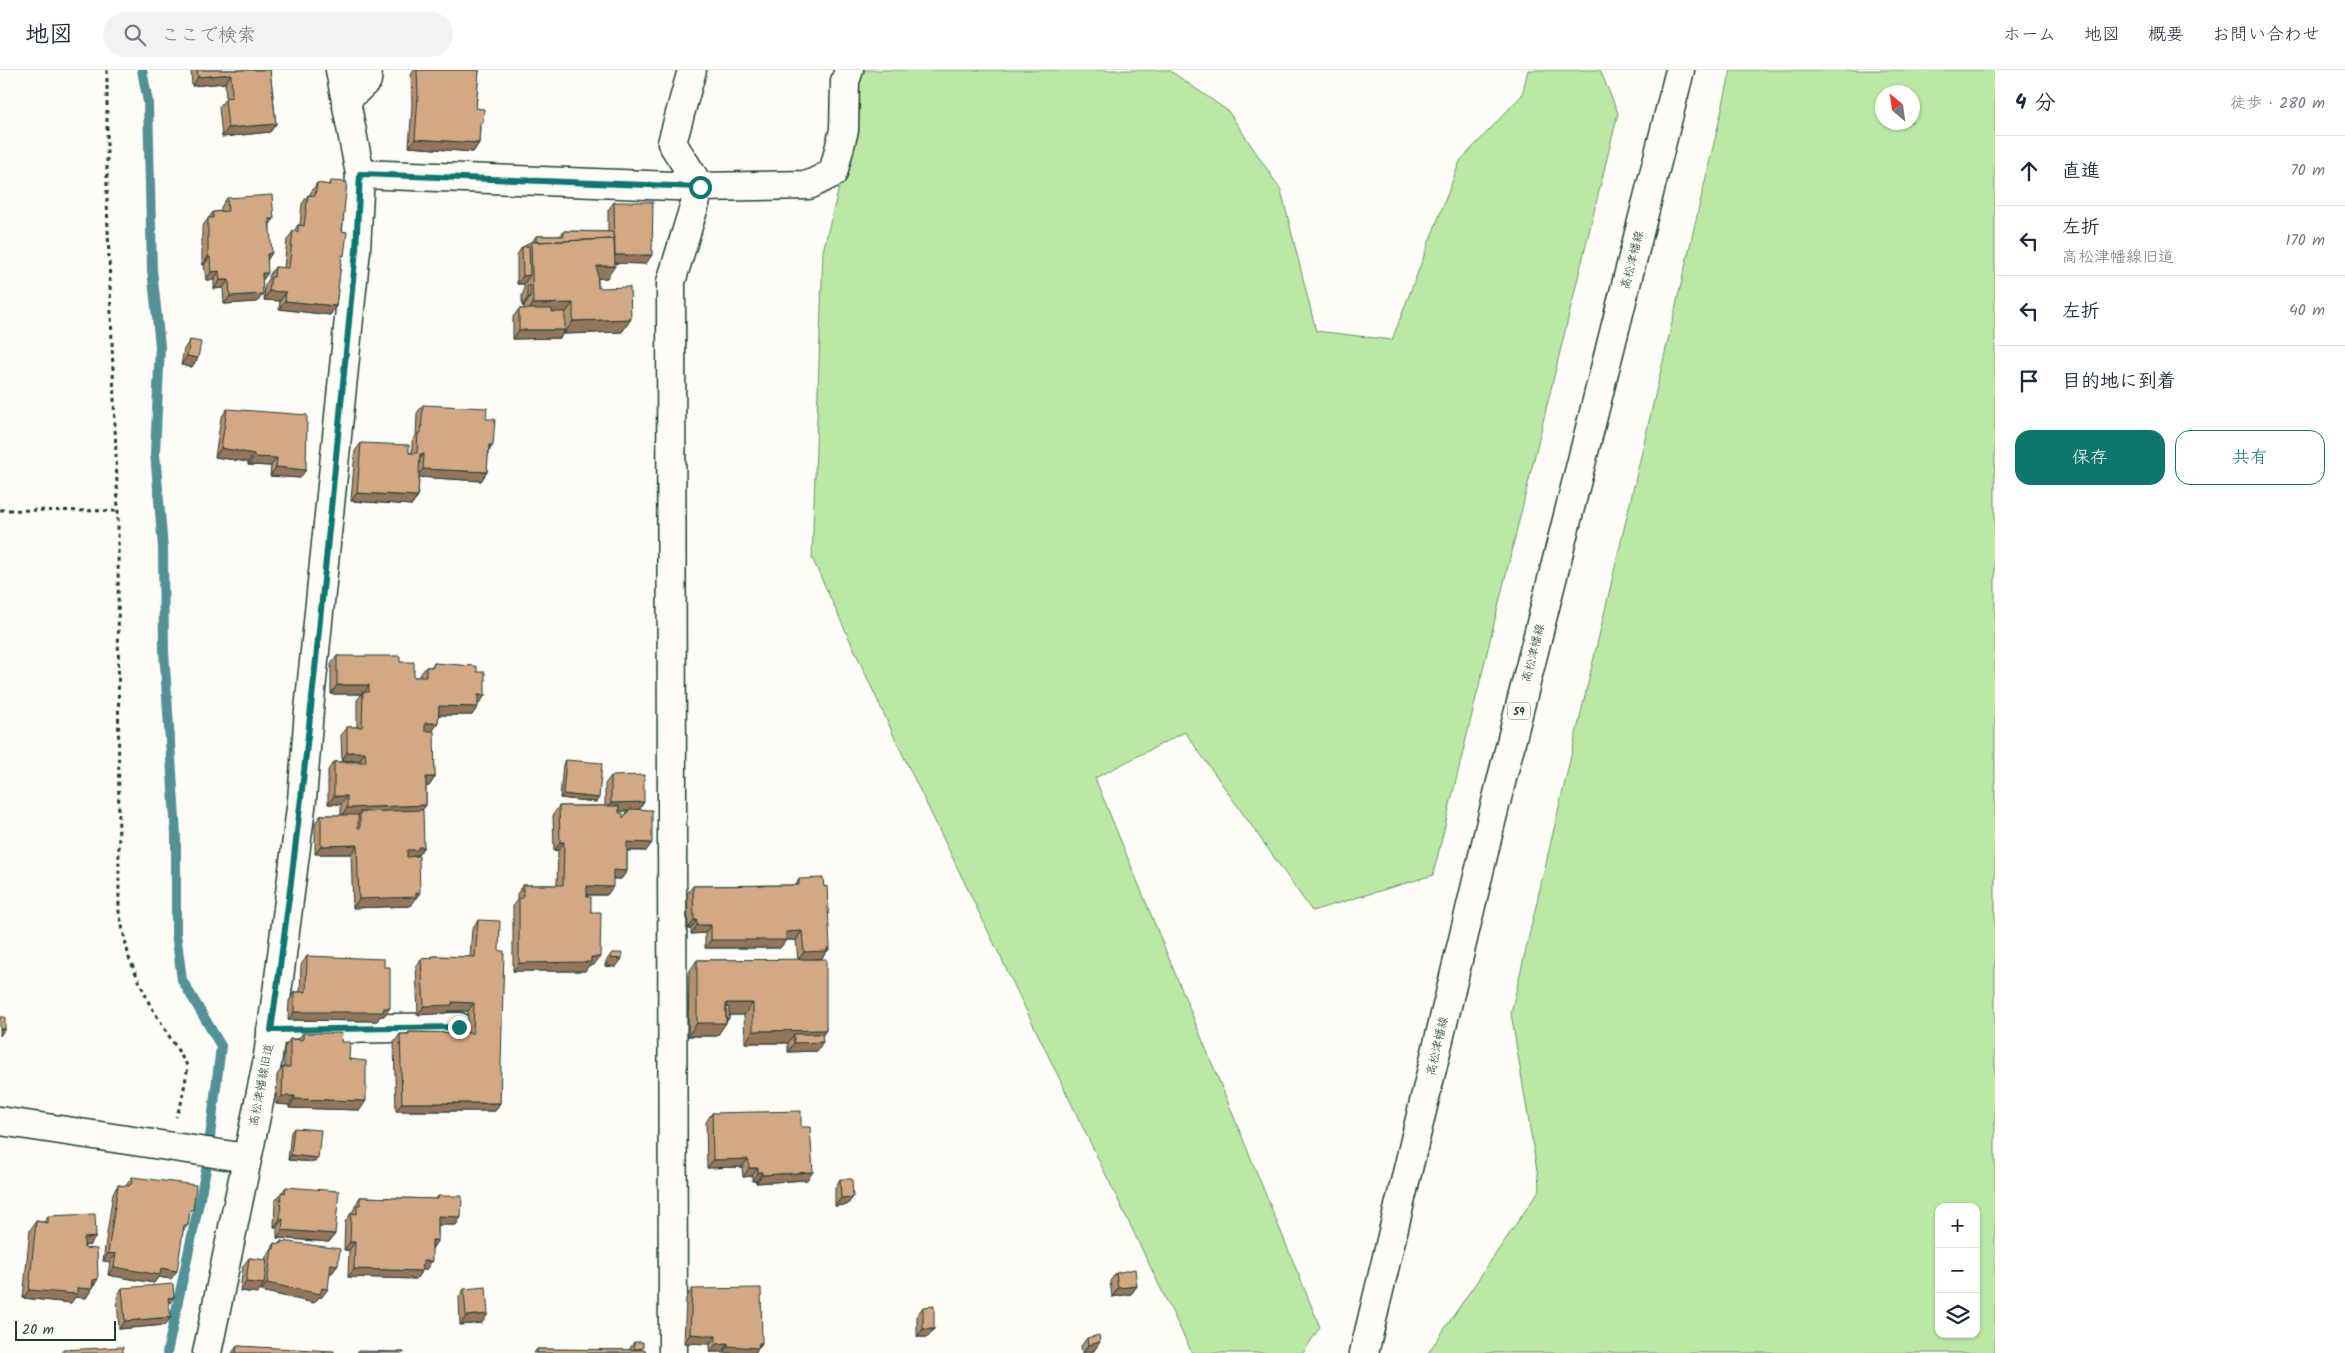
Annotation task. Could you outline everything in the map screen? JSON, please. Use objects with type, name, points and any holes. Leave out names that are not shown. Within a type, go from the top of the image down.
[{"type":"street","name":"高松津幡線旧道","points":[[207,1353],[239,1156],[271,1030],[302,800],[309,710],[356,250],[360,174],[340,70]]},
{"type":"street","points":[[346,100],[367,80],[368,70]]},
{"type":"street","points":[[673,1353],[671,282],[700,187],[672,143],[692,70]]},
{"type":"street","points":[[360,174],[700,187],[809,184],[833,173],[844,130],[845,81],[849,70]]},
{"type":"street","name":"高松津幡線","points":[[1364,1353],[1488,831],[1680,70]]},
{"type":"street","points":[[271,1030],[459,1027]]},
{"type":"street","points":[[0,1121],[239,1156]]},
{"type":"path","points":[[107,70],[107,191],[118,511],[119,912],[129,958],[149,1003],[188,1067],[175,1147]]},
{"type":"path","points":[[0,510],[118,511]]},
{"type":"green space","points":[[860,70],[1169,70],[1228,111],[1281,190],[1316,331],[1392,340],[1460,161],[1522,95],[1528,70],[1600,70],[1618,113],[1433,875],[1312,911],[1185,732],[1095,778],[1320,1327],[1303,1353],[1192,1353],[900,749],[812,558],[823,251],[851,140]]},
{"type":"green space","points":[[1731,70],[1995,70],[1995,1353],[1428,1353],[1540,1189],[1511,1013]]},
{"type":"building","points":[[197,70],[270,70],[276,124],[228,128],[225,98],[232,97],[231,74],[198,77]]},
{"type":"building","points":[[417,70],[479,70],[476,108],[484,109],[483,123],[480,123],[479,143],[415,139],[418,96]]},
{"type":"building","points":[[331,181],[347,182],[342,231],[347,232],[344,256],[342,255],[336,306],[285,301],[286,292],[269,291],[271,277],[274,277],[275,267],[289,268],[293,231],[298,232],[298,225],[304,226],[308,195],[315,196],[317,183],[330,185]]},
{"type":"building","points":[[272,195],[274,219],[269,219],[272,253],[267,254],[268,273],[262,273],[263,294],[230,296],[229,280],[220,280],[219,271],[211,272],[210,257],[208,257],[208,218],[213,218],[213,212],[228,211],[227,198]]},
{"type":"building","points":[[614,202],[653,202],[652,255],[615,255]]},
{"type":"building","points":[[564,231],[613,232],[613,239],[536,242],[536,236],[564,236]]},
{"type":"building","points":[[614,239],[615,266],[597,266],[598,288],[630,287],[631,319],[573,321],[573,303],[533,304],[531,242]]},
{"type":"building","points":[[529,246],[530,275],[523,276],[522,247]]},
{"type":"building","points":[[527,286],[530,286],[530,297],[528,297]]},
{"type":"building","points":[[519,309],[552,309],[552,312],[565,312],[565,330],[519,330]]},
{"type":"building","points":[[190,340],[201,342],[198,358],[187,356]]},
{"type":"building","points":[[423,405],[487,408],[486,419],[495,419],[493,445],[489,445],[487,472],[423,469],[424,454],[420,454],[418,496],[357,493],[361,443],[409,445],[409,453],[417,453]]},
{"type":"building","points":[[227,409],[307,415],[306,470],[276,467],[277,458],[254,457],[254,454],[221,448]]},
{"type":"building","points":[[337,656],[400,656],[400,662],[414,662],[414,677],[426,677],[426,667],[433,667],[434,663],[474,666],[477,667],[477,672],[485,672],[485,695],[478,695],[478,707],[439,706],[438,723],[425,723],[425,731],[434,731],[435,777],[426,777],[426,805],[347,808],[347,796],[334,796],[334,762],[366,762],[365,752],[347,752],[347,727],[362,727],[363,692],[369,692],[369,685],[337,685]]},
{"type":"building","points":[[566,760],[602,763],[599,798],[563,794]]},
{"type":"building","points":[[644,775],[644,802],[611,803],[611,776]]},
{"type":"building","points":[[559,806],[619,806],[619,813],[623,813],[623,818],[630,809],[652,810],[652,843],[627,842],[627,871],[613,870],[613,887],[587,886],[587,897],[591,897],[591,912],[601,912],[600,957],[591,957],[591,962],[519,963],[519,898],[523,898],[523,885],[563,885],[564,842],[560,842]]},
{"type":"building","points":[[423,810],[424,847],[418,847],[418,850],[407,850],[407,857],[419,856],[420,893],[416,893],[416,897],[359,899],[357,845],[321,846],[321,815],[358,815],[358,828],[360,828],[360,812]]},
{"type":"building","points":[[823,878],[824,887],[827,886],[830,948],[827,948],[827,951],[804,952],[802,931],[786,932],[786,940],[711,940],[711,925],[697,925],[697,920],[694,920],[693,886],[799,885],[799,879]]},
{"type":"building","points":[[478,920],[500,921],[499,951],[504,951],[500,1103],[402,1103],[400,1034],[409,1034],[409,1032],[473,1033],[474,1003],[452,1002],[452,1005],[424,1006],[421,959],[432,958],[432,956],[475,957]]},
{"type":"building","points":[[612,953],[622,953],[622,959],[611,958]]},
{"type":"building","points":[[307,956],[384,959],[384,967],[390,967],[390,1008],[384,1008],[383,1012],[294,1012],[294,992],[306,992]]},
{"type":"building","points":[[826,959],[826,1030],[753,1031],[753,1003],[726,1003],[726,1023],[697,1023],[697,960]]},
{"type":"building","points":[[726,1007],[729,1007],[729,1018],[726,1018]]},
{"type":"building","points":[[0,1017],[5,1017],[5,1029],[0,1029]]},
{"type":"building","points":[[303,1033],[342,1033],[341,1042],[350,1042],[349,1059],[366,1061],[366,1101],[295,1099],[295,1096],[282,1096],[283,1067],[290,1067],[290,1039],[303,1040]]},
{"type":"building","points":[[794,1034],[822,1034],[823,1042],[794,1043]]},
{"type":"building","points":[[801,1111],[801,1127],[810,1127],[813,1172],[762,1175],[762,1172],[758,1172],[758,1168],[749,1168],[748,1159],[713,1160],[712,1113]]},
{"type":"building","points":[[294,1128],[321,1130],[318,1158],[291,1155]]},
{"type":"building","points":[[132,1177],[196,1185],[193,1210],[190,1210],[188,1225],[184,1225],[177,1271],[161,1268],[160,1275],[114,1267],[116,1254],[108,1253],[118,1185],[129,1186],[132,1183]]},
{"type":"building","points":[[840,1179],[852,1179],[853,1197],[841,1198]]},
{"type":"building","points":[[286,1187],[339,1191],[335,1234],[282,1230],[283,1219],[280,1219],[281,1192],[285,1193]]},
{"type":"building","points":[[438,1196],[462,1196],[461,1217],[438,1216],[438,1240],[432,1240],[432,1261],[423,1261],[422,1271],[354,1269],[355,1242],[350,1242],[351,1213],[357,1214],[357,1205],[360,1205],[360,1197],[438,1199]]},
{"type":"building","points":[[95,1214],[96,1237],[84,1238],[84,1248],[97,1249],[98,1279],[93,1280],[92,1289],[77,1288],[77,1294],[29,1290],[36,1221],[48,1223],[48,1216]]},
{"type":"building","points":[[281,1241],[340,1249],[338,1265],[331,1264],[328,1289],[322,1288],[320,1294],[267,1283],[272,1249],[274,1249],[275,1243],[281,1244]]},
{"type":"building","points":[[249,1258],[267,1260],[264,1284],[246,1282]]},
{"type":"building","points":[[1135,1269],[1137,1286],[1118,1288],[1116,1273]]},
{"type":"building","points":[[173,1284],[174,1297],[168,1298],[171,1317],[125,1321],[122,1288]]},
{"type":"building","points":[[486,1287],[488,1314],[466,1316],[464,1289]]},
{"type":"building","points":[[761,1288],[762,1343],[759,1343],[758,1348],[728,1346],[728,1343],[716,1344],[716,1336],[690,1334],[692,1289]]},
{"type":"building","points":[[934,1306],[934,1329],[923,1329],[923,1307]]},
{"type":"building","points":[[1099,1335],[1100,1342],[1088,1345],[1087,1338]]},
{"type":"building","points":[[634,1342],[643,1342],[643,1348],[634,1349]]},
{"type":"building","points":[[237,1346],[334,1351],[334,1353],[236,1353]]},
{"type":"building","points":[[123,1347],[123,1353],[63,1353],[63,1350]]},
{"type":"building","points":[[537,1349],[645,1350],[645,1353],[537,1353]]},
{"type":"building","points":[[358,1351],[404,1352],[404,1353],[358,1353]]},
{"type":"waterway","points":[[142,70],[148,102],[152,270],[160,346],[155,453],[163,548],[164,651],[176,834],[176,933],[182,980],[221,1046],[206,1170],[167,1353]]},
{"type":"route","points":[[459,1027],[271,1030],[302,800],[309,710],[356,250],[360,174],[700,187]]}]
